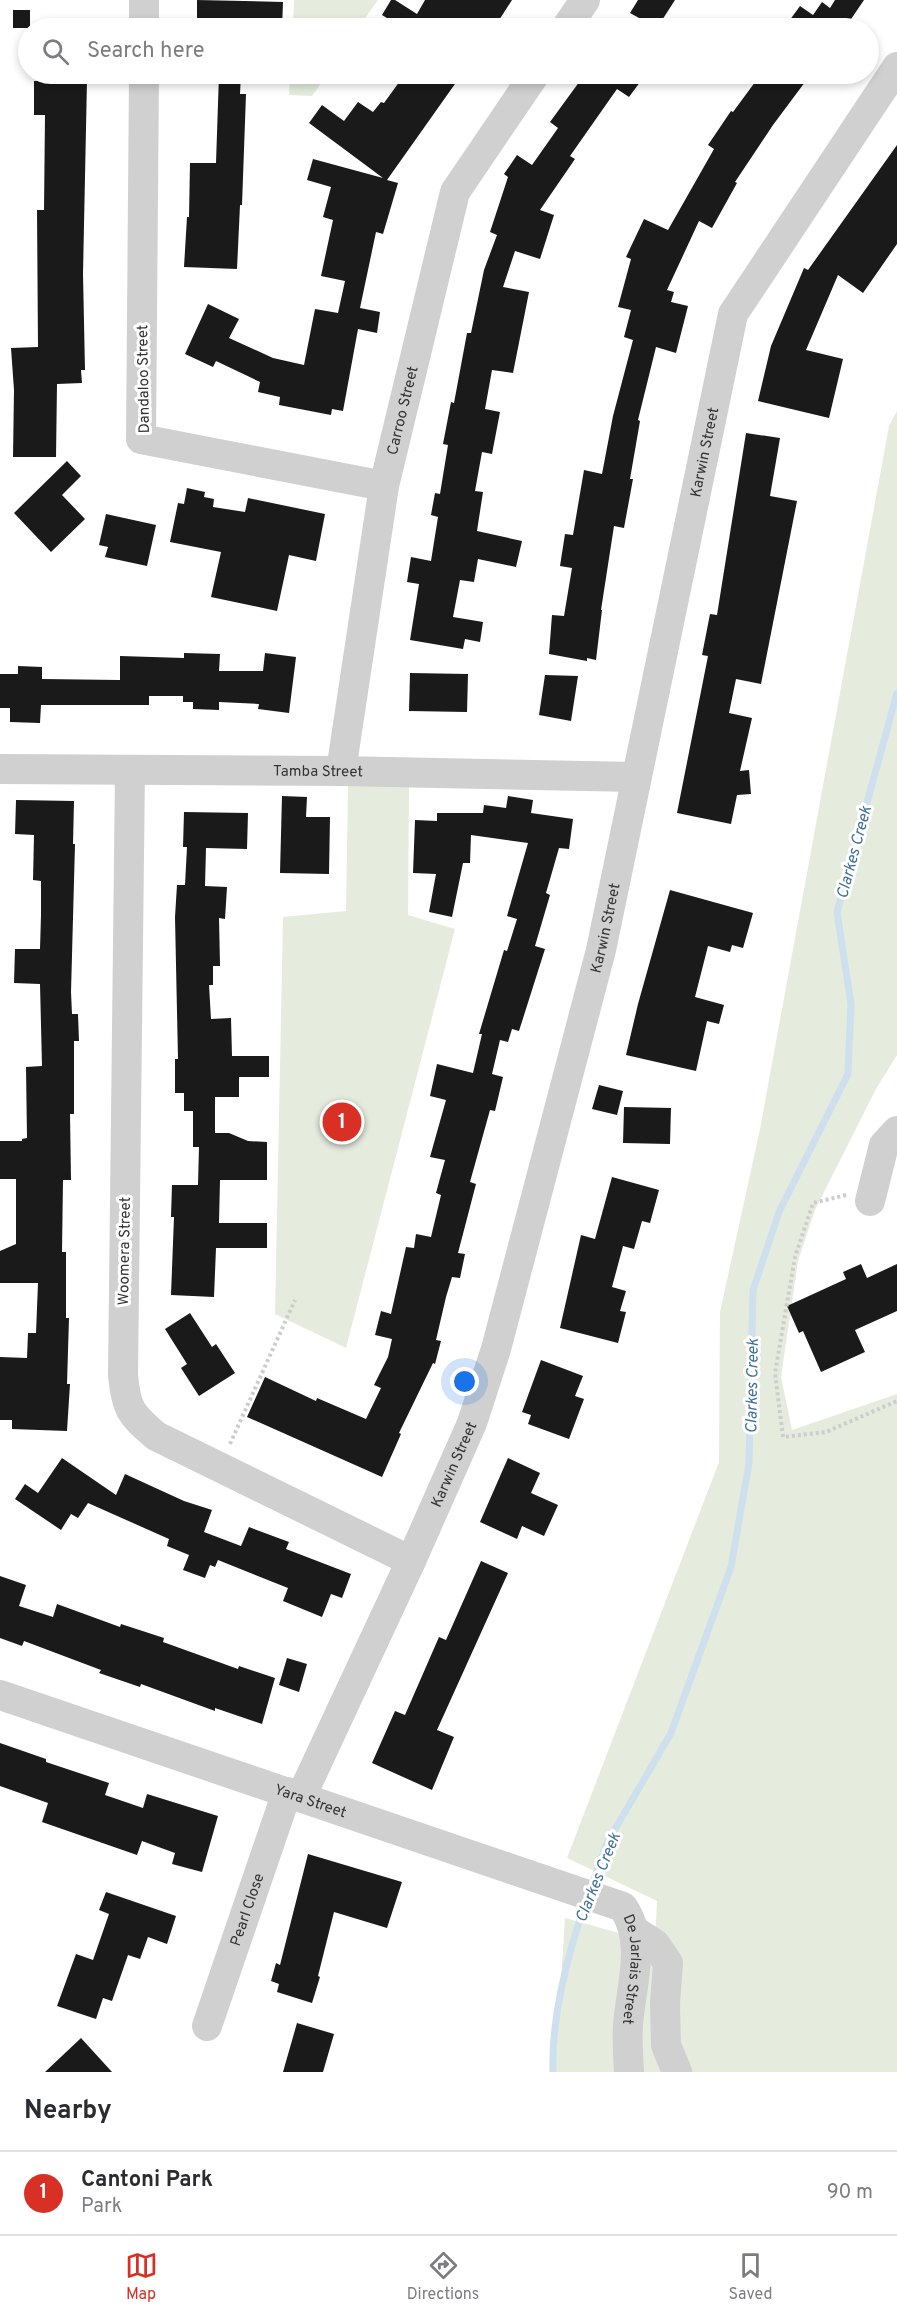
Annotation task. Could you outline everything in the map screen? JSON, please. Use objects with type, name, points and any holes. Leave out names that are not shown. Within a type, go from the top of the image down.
[{"type":"street","points":[[144,0],[144,18]]},
{"type":"street","points":[[573,18],[585,0]]},
{"type":"street","name":"Karwin Street","points":[[294,1794],[411,1561],[472,1424],[496,1349],[601,950],[733,314],[897,67]]},
{"type":"street","name":"Dandaloo Street","points":[[144,84],[141,439],[384,486]]},
{"type":"street","name":"Carroo Street","points":[[341,771],[384,486],[455,192],[528,84]]},
{"type":"street","name":"Tamba Street","points":[[0,769],[341,771],[636,777]]},
{"type":"street","name":"Woomera Street","points":[[130,770],[123,1375],[125,1400],[136,1419],[156,1436],[411,1561]]},
{"type":"street","points":[[872,1195],[884,1145],[897,1131]]},
{"type":"street","name":"Yara Street","points":[[0,1695],[566,1887],[623,1913],[656,1944],[668,1963],[665,2003],[666,2045],[677,2072]]},
{"type":"street","name":"Pearl Close","points":[[207,2026],[294,1794]]},
{"type":"street","name":"De Jarlais Street","points":[[623,1913],[637,1948],[628,2025],[627,2054],[630,2072]]},
{"type":"path","points":[[872,1195],[813,1203],[809,1213],[795,1257],[775,1373],[783,1437],[826,1432],[897,1401]]},
{"type":"path","points":[[220,1467],[295,1300]]},
{"type":"shaded area","points":[[294,0],[378,0],[365,18],[293,18]]},
{"type":"shaded area","points":[[290,84],[321,84],[312,96],[289,95]]},
{"type":"shaded area","points":[[897,411],[897,1055],[876,1089],[815,1210],[798,1261],[781,1377],[792,1430],[897,1394],[897,2072],[555,2072],[565,1918],[655,1943],[657,1901],[567,1858],[719,1462],[720,1312],[760,1129],[889,426]]},
{"type":"shaded area","points":[[409,785],[408,915],[455,929],[346,1348],[275,1314],[283,917],[346,911],[348,786]]},
{"type":"building","points":[[197,0],[283,2],[282,18],[197,18]]},
{"type":"building","points":[[391,0],[395,0],[417,14],[425,0],[512,0],[500,18],[387,18],[382,15]]},
{"type":"building","points":[[638,0],[675,0],[663,18],[639,18],[630,13]]},
{"type":"building","points":[[835,0],[864,0],[852,18],[791,18],[800,6],[813,15],[822,2],[830,8]]},
{"type":"building","points":[[13,10],[30,10],[30,18],[18,18],[18,28],[13,28]]},
{"type":"building","points":[[34,84],[87,84],[83,274],[85,370],[81,370],[82,383],[57,384],[56,457],[13,457],[14,390],[11,348],[38,347],[37,210],[44,210],[45,115],[34,115]]},
{"type":"building","points":[[219,84],[240,84],[240,94],[246,94],[237,269],[184,267],[187,217],[189,217],[190,163],[216,163]]},
{"type":"building","points":[[398,84],[455,84],[387,180],[398,183],[383,234],[376,232],[360,308],[380,312],[377,333],[358,329],[343,411],[332,409],[331,415],[279,405],[280,397],[258,392],[260,382],[216,361],[213,367],[185,354],[208,304],[239,319],[229,338],[273,358],[304,365],[315,309],[338,313],[345,281],[321,276],[333,220],[323,217],[331,187],[307,180],[313,159],[383,178],[309,123],[322,105],[344,121],[358,102],[373,112],[381,102],[384,103]]},
{"type":"building","points":[[578,84],[639,84],[629,97],[617,89],[570,156],[575,159],[540,210],[554,215],[540,259],[515,251],[503,287],[529,292],[513,373],[492,370],[485,409],[500,412],[492,454],[482,452],[475,491],[483,492],[477,531],[522,541],[516,567],[478,559],[474,582],[460,580],[453,617],[483,622],[480,642],[465,639],[463,649],[410,640],[419,584],[407,582],[411,557],[431,561],[438,517],[431,515],[435,493],[440,494],[448,445],[443,444],[451,402],[454,403],[467,333],[471,333],[484,270],[497,235],[490,232],[508,177],[504,174],[517,155],[532,165],[558,128],[550,122]]},
{"type":"building","points":[[754,84],[804,84],[735,182],[737,183],[712,228],[699,221],[667,290],[674,292],[671,302],[688,306],[676,353],[656,347],[638,420],[640,421],[630,479],[633,479],[624,528],[614,526],[596,660],[587,658],[587,661],[549,654],[552,615],[564,616],[572,568],[560,566],[565,534],[573,535],[584,470],[602,474],[613,416],[633,340],[624,337],[631,310],[618,307],[631,259],[626,257],[644,219],[668,230],[714,149],[708,145],[731,111],[733,112]]},
{"type":"building","points":[[897,145],[897,244],[863,293],[838,275],[806,350],[843,359],[829,418],[758,401],[771,346],[804,268],[808,270]]},
{"type":"building","points":[[746,433],[780,438],[770,496],[797,501],[761,684],[736,679],[729,713],[752,718],[740,771],[749,770],[751,794],[737,795],[731,824],[677,813],[708,656],[702,655],[710,614],[717,615]]},
{"type":"building","points":[[67,461],[81,476],[62,495],[85,519],[51,552],[14,513]]},
{"type":"building","points":[[187,488],[205,492],[204,497],[214,499],[213,507],[245,512],[248,498],[325,514],[316,561],[289,555],[277,611],[211,597],[221,552],[170,542],[178,503],[184,504]]},
{"type":"building","points":[[106,514],[156,525],[147,566],[105,557],[108,547],[99,545]]},
{"type":"building","points":[[184,653],[220,654],[219,671],[263,671],[265,653],[296,657],[289,713],[258,709],[259,704],[219,702],[219,710],[193,709],[193,702],[183,702],[183,696],[149,696],[149,705],[41,705],[40,723],[10,722],[10,708],[0,708],[0,674],[18,674],[18,666],[42,667],[42,679],[120,680],[120,656],[184,658]]},
{"type":"building","points":[[410,673],[468,674],[467,712],[409,711]]},
{"type":"building","points":[[545,675],[578,676],[571,721],[539,715]]},
{"type":"building","points":[[282,796],[307,797],[306,817],[330,817],[329,874],[280,873]]},
{"type":"building","points":[[508,796],[533,800],[531,813],[573,819],[569,849],[559,848],[546,893],[550,895],[535,946],[545,949],[519,1031],[512,1029],[508,1042],[500,1040],[492,1074],[503,1077],[495,1111],[490,1110],[470,1182],[476,1184],[458,1253],[465,1254],[460,1278],[452,1277],[446,1297],[436,1340],[441,1341],[435,1364],[433,1363],[399,1433],[401,1434],[382,1477],[247,1417],[265,1377],[316,1401],[317,1398],[366,1419],[381,1388],[374,1385],[388,1357],[392,1339],[375,1335],[381,1311],[391,1314],[406,1247],[414,1248],[416,1234],[431,1237],[441,1195],[436,1193],[445,1160],[430,1157],[446,1100],[430,1096],[437,1064],[473,1073],[482,1034],[479,1034],[504,950],[507,951],[517,919],[507,916],[528,843],[471,835],[470,863],[463,863],[452,917],[429,912],[436,874],[413,873],[415,820],[437,821],[437,813],[483,813],[484,805],[506,808]]},
{"type":"building","points":[[16,800],[74,801],[71,992],[72,1014],[78,1014],[79,1041],[74,1041],[74,1114],[70,1114],[71,1180],[63,1180],[62,1252],[66,1252],[66,1318],[69,1318],[67,1384],[70,1384],[67,1431],[12,1429],[12,1420],[0,1420],[0,1357],[27,1358],[28,1333],[36,1333],[38,1283],[0,1283],[0,1251],[16,1244],[16,1179],[0,1179],[0,1141],[22,1141],[27,1138],[26,1067],[42,1066],[40,984],[14,983],[15,949],[40,949],[41,915],[41,881],[33,880],[34,835],[15,834]]},
{"type":"building","points":[[184,812],[248,813],[247,849],[206,848],[205,886],[227,887],[225,919],[219,918],[220,966],[213,966],[213,985],[209,985],[211,1019],[231,1018],[232,1056],[269,1056],[269,1077],[239,1077],[239,1097],[215,1097],[215,1133],[229,1133],[248,1141],[267,1142],[267,1180],[220,1180],[219,1223],[267,1223],[267,1248],[216,1248],[214,1297],[171,1295],[174,1217],[171,1217],[172,1185],[198,1185],[199,1147],[193,1147],[193,1111],[184,1111],[184,1093],[175,1093],[175,1059],[178,1059],[175,917],[177,885],[185,885],[187,847],[183,847]]},
{"type":"building","points":[[670,890],[753,913],[743,948],[732,945],[730,952],[708,946],[695,997],[724,1005],[719,1024],[707,1021],[696,1071],[626,1055]]},
{"type":"building","points":[[599,1085],[623,1091],[617,1115],[592,1109]]},
{"type":"building","points":[[624,1107],[671,1108],[670,1144],[623,1143]]},
{"type":"building","points":[[612,1177],[659,1190],[650,1223],[642,1221],[634,1249],[623,1246],[612,1287],[626,1291],[620,1311],[626,1312],[618,1343],[560,1328],[581,1235],[595,1239]]},
{"type":"building","points":[[861,1264],[867,1278],[897,1264],[897,1311],[855,1330],[865,1352],[821,1372],[803,1331],[799,1333],[787,1306],[846,1279],[843,1272]]},
{"type":"building","points":[[190,1313],[212,1347],[216,1344],[235,1373],[199,1396],[181,1368],[187,1364],[165,1329]]},
{"type":"building","points":[[541,1360],[583,1376],[575,1396],[584,1399],[569,1439],[528,1424],[531,1415],[522,1412]]},
{"type":"building","points":[[62,1458],[116,1495],[125,1474],[184,1501],[212,1510],[204,1532],[241,1546],[249,1527],[289,1542],[286,1549],[351,1574],[342,1598],[331,1594],[322,1617],[283,1601],[288,1588],[218,1560],[215,1567],[210,1565],[205,1578],[183,1570],[189,1555],[167,1546],[169,1539],[88,1503],[78,1518],[71,1514],[61,1530],[15,1499],[25,1484],[38,1493]]},
{"type":"building","points":[[508,1458],[540,1473],[531,1493],[558,1505],[544,1536],[522,1526],[517,1539],[480,1522]]},
{"type":"building","points":[[481,1561],[508,1573],[437,1730],[454,1737],[432,1790],[372,1763],[395,1711],[405,1715],[439,1637],[446,1640]]},
{"type":"building","points":[[0,1576],[26,1585],[19,1606],[53,1617],[57,1604],[120,1627],[121,1624],[164,1638],[163,1642],[238,1669],[239,1666],[275,1678],[262,1724],[215,1708],[215,1711],[141,1684],[140,1687],[99,1673],[101,1670],[24,1641],[22,1646],[0,1638]]},
{"type":"building","points":[[287,1658],[307,1664],[299,1692],[279,1685]]},
{"type":"building","points":[[0,1743],[46,1759],[46,1762],[109,1783],[105,1795],[143,1808],[147,1794],[218,1816],[202,1872],[172,1864],[175,1853],[142,1841],[137,1855],[42,1822],[48,1803],[0,1786]]},
{"type":"building","points":[[308,1854],[402,1882],[387,1928],[334,1912],[312,2003],[277,1992],[279,1984],[271,1981],[276,1963],[280,1965]]},
{"type":"building","points":[[106,1892],[176,1916],[167,1944],[148,1937],[140,1959],[128,1955],[112,2001],[103,1998],[96,2019],[57,2006],[76,1954],[93,1960],[109,1914],[99,1910]]},
{"type":"building","points":[[297,2023],[334,2034],[323,2072],[283,2072]]},
{"type":"building","points":[[81,2038],[112,2072],[45,2072]]},
{"type":"waterway","name":"Clarkes Creek","points":[[591,1888],[607,1843],[671,1733],[731,1567],[749,1463],[753,1290],[779,1212],[848,1074],[851,1004],[837,912],[897,693]]},
{"type":"waterway","name":"Clarkes Creek","points":[[553,2072],[555,2030],[562,1986],[586,1902]]},
{"type":"place","name":"Cantoni Park","points":[[342,1122]]}]
